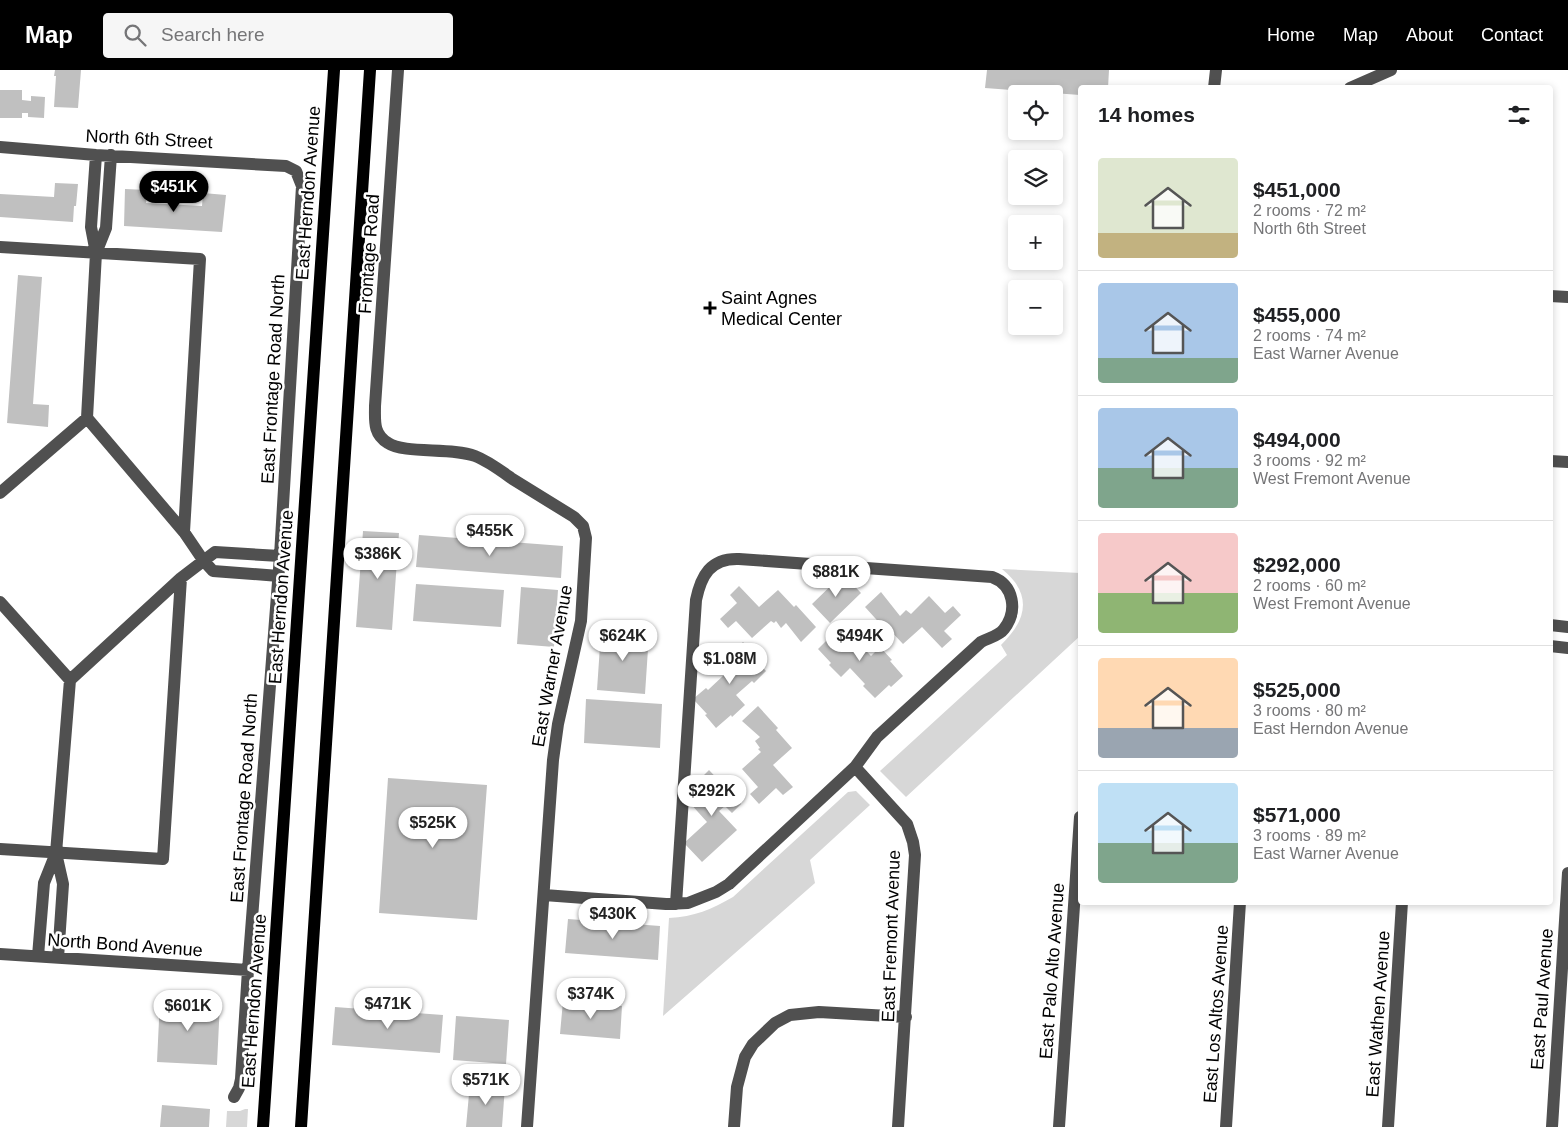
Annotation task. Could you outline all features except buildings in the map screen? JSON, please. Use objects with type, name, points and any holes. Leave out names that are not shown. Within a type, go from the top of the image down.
[{"type":"main road","name":"East Herndon Avenue","points":[[263,1127],[334,70]]},
{"type":"main road","points":[[301,1127],[370,70]]},
{"type":"street","name":"Frontage Road","points":[[382,439],[377,433],[374,424],[398,70]]},
{"type":"street","points":[[1214,85],[1216,70]]},
{"type":"street","points":[[1357,85],[1390,70]]},
{"type":"street","name":"North 6th Street","points":[[0,147],[271,164],[286,166],[296,171]]},
{"type":"street","points":[[96,154],[91,227],[96,252],[88,418],[184,532],[213,571],[279,576]]},
{"type":"street","points":[[96,252],[106,228],[111,155]]},
{"type":"street","name":"East Frontage Road North","points":[[234,1097],[241,1079],[279,576],[302,186],[296,171]]},
{"type":"street","points":[[0,247],[200,259],[184,532]]},
{"type":"street","points":[[1553,296],[1568,297]]},
{"type":"street","points":[[0,493],[88,418]]},
{"type":"street","name":"East Warner Avenue","points":[[382,439],[391,445],[459,452],[482,459],[574,517],[583,526],[586,538],[581,621],[558,724],[553,760],[527,1127]]},
{"type":"street","points":[[1553,461],[1568,462]]},
{"type":"street","points":[[38,956],[44,883],[56,852],[70,680],[181,578],[214,552],[280,556]]},
{"type":"street","points":[[544,895],[676,904],[688,903],[702,898],[729,884],[855,767],[876,737],[980,642],[1004,630],[1012,616],[1013,603],[1009,591],[1000,580],[992,577],[738,559],[722,561],[712,567],[704,575],[699,585],[696,600],[676,904]]},
{"type":"street","points":[[0,849],[163,860],[181,578]]},
{"type":"street","points":[[0,602],[70,680]]},
{"type":"street","points":[[1553,625],[1568,627]]},
{"type":"street","points":[[1553,646],[1568,648]]},
{"type":"street","name":"East Fremont Avenue","points":[[855,767],[907,824],[913,842],[915,870],[898,1127]]},
{"type":"street","name":"East Palo Alto Avenue","points":[[1059,1127],[1078,847]]},
{"type":"street","points":[[56,852],[63,884],[58,958]]},
{"type":"street","name":"East Paul Avenue","points":[[1552,1127],[1568,873]]},
{"type":"street","name":"East Los Altos Avenue","points":[[1226,1127],[1240,905]]},
{"type":"street","name":"East Wathen Avenue","points":[[1388,1127],[1402,905]]},
{"type":"street","name":"North Bond Avenue","points":[[0,954],[248,970]]},
{"type":"street","points":[[734,1127],[737,1087],[745,1057],[753,1044],[775,1023],[790,1015],[803,1012],[906,1017]]},
{"type":"shaded area","points":[[1002,569],[1078,573],[1078,638],[906,797],[880,771],[1007,655],[1001,645],[1016,626],[1021,617],[1023,607],[1019,588]]},
{"type":"shaded area","points":[[856,791],[870,805],[810,860],[815,883],[663,1016],[669,918],[702,912],[733,897],[848,792]]},
{"type":"shaded area","points":[[248,1109],[247,1127],[226,1127],[227,1111]]},
{"type":"place","name":"Saint Agnes Medical Center","points":[[710,308]]}]
